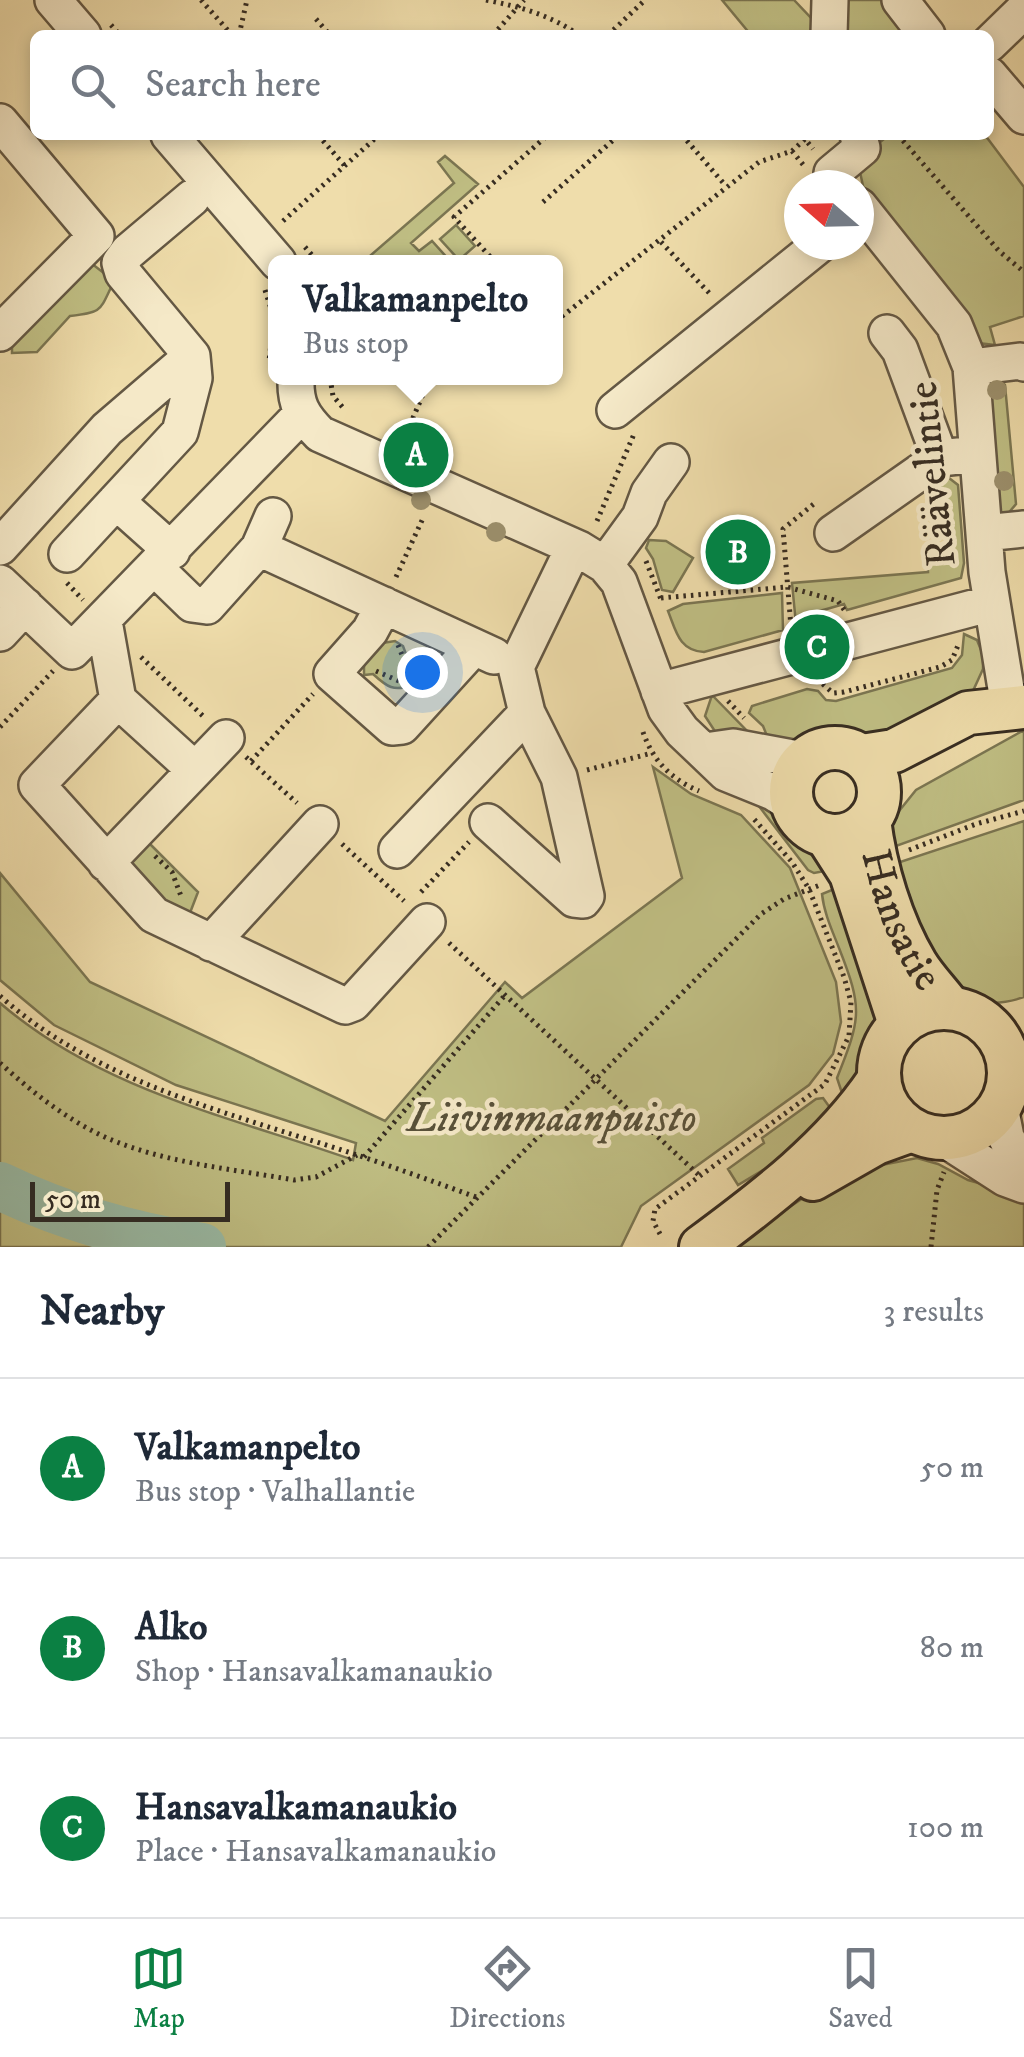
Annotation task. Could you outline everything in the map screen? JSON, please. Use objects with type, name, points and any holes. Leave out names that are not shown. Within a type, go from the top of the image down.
[{"type":"main road","points":[[862,756],[877,777],[874,811],[850,834],[826,835],[805,824],[792,804],[792,781],[804,760],[814,752],[838,747],[862,756],[894,751],[968,712],[1017,707]]},
{"type":"main road","name":"Hansatie","points":[[986,1013],[918,968],[878,864],[874,811],[898,782],[981,734],[1017,707]]},
{"type":"main road","name":"Hansatie","points":[[826,835],[851,874],[900,1024]]},
{"type":"main road","points":[[742,1217],[876,1143],[934,1144],[972,1132],[988,1122],[1011,1077],[1006,1052],[986,1013],[932,1008],[915,1014],[887,1040],[879,1060],[878,1081],[884,1101],[896,1118],[934,1144]]},
{"type":"main road","points":[[701,1247],[834,1138],[878,1081]]},
{"type":"street","points":[[53,0],[79,30]]},
{"type":"street","points":[[829,30],[830,0]]},
{"type":"street","points":[[900,0],[923,30]]},
{"type":"street","points":[[994,39],[1024,10]]},
{"type":"street","points":[[994,80],[1024,116]]},
{"type":"street","points":[[13,136],[192,356],[194,378],[180,432],[66,554]]},
{"type":"street","points":[[172,140],[272,255]]},
{"type":"street","points":[[853,170],[866,140]]},
{"type":"street","points":[[120,264],[128,252],[192,198]]},
{"type":"street","name":"Räävelintie","points":[[874,226],[954,325],[971,367],[992,603],[1017,707]]},
{"type":"street","points":[[0,333],[96,236]]},
{"type":"street","points":[[615,410],[800,260]]},
{"type":"street","points":[[887,333],[900,350],[940,458]]},
{"type":"street","points":[[0,548],[108,429],[192,356]]},
{"type":"street","points":[[971,367],[1024,363]]},
{"type":"street","points":[[296,385],[301,415],[320,434],[344,447],[585,535],[619,582],[666,710],[726,773],[792,804]]},
{"type":"street","points":[[0,633],[12,595],[72,651],[301,415]]},
{"type":"street","points":[[824,518],[940,458],[978,454]]},
{"type":"street","points":[[605,565],[640,516],[649,493],[670,462]]},
{"type":"street","points":[[116,501],[192,604],[207,606],[266,532],[384,605],[516,667]]},
{"type":"street","points":[[984,533],[1024,529]]},
{"type":"street","points":[[488,822],[574,899],[583,900],[587,888],[559,777],[526,714],[516,667],[585,535]]},
{"type":"street","points":[[659,691],[992,603]]},
{"type":"street","points":[[384,605],[370,631],[335,670],[392,728],[402,726],[474,647]]},
{"type":"street","points":[[104,621],[118,700],[195,770]]},
{"type":"street","points":[[118,700],[36,784],[154,915],[345,1006],[353,1003],[417,914]]},
{"type":"street","points":[[397,850],[526,714]]},
{"type":"street","points":[[705,751],[733,747],[804,760]]},
{"type":"street","points":[[106,862],[195,770],[238,749]]},
{"type":"street","points":[[195,935],[320,824]]},
{"type":"street","points":[[1011,1077],[1006,1138],[1024,1173]]},
{"type":"street","points":[[934,1144],[1024,1184]]},
{"type":"path","points":[[202,0],[230,30]]},
{"type":"path","points":[[237,30],[247,0]]},
{"type":"path","points":[[486,0],[523,3],[572,30]]},
{"type":"path","points":[[613,30],[646,0]]},
{"type":"path","points":[[498,30],[523,3]]},
{"type":"path","points":[[316,19],[326,30]]},
{"type":"path","points":[[322,140],[344,166]]},
{"type":"path","points":[[282,220],[373,140]]},
{"type":"path","points":[[489,255],[454,217],[542,140]]},
{"type":"path","points":[[543,202],[613,140]]},
{"type":"path","points":[[686,140],[726,185]]},
{"type":"path","points":[[563,316],[726,185],[759,162],[792,152],[804,140]]},
{"type":"path","points":[[806,140],[829,170]]},
{"type":"path","points":[[902,140],[999,251],[1024,272]]},
{"type":"path","points":[[660,241],[731,316]]},
{"type":"path","points":[[404,441],[427,385]]},
{"type":"path","points":[[585,535],[634,434],[615,410]]},
{"type":"path","points":[[384,605],[424,516]]},
{"type":"path","points":[[792,635],[783,530],[824,518]]},
{"type":"path","points":[[643,553],[665,616]]},
{"type":"path","points":[[661,598],[787,587],[838,600],[850,619]]},
{"type":"path","points":[[813,675],[833,693],[940,668],[958,651],[958,630]]},
{"type":"path","points":[[238,749],[335,670],[378,670],[399,683],[409,680],[410,672],[398,645]]},
{"type":"path","points":[[0,727],[72,651]]},
{"type":"path","points":[[724,698],[740,693]]},
{"type":"path","points":[[559,777],[652,753]]},
{"type":"path","points":[[902,853],[976,824],[1024,811]]},
{"type":"path","points":[[417,914],[488,822]]},
{"type":"path","points":[[134,834],[172,872],[195,935]]},
{"type":"path","points":[[428,1247],[761,914],[809,889],[851,1002],[849,1036],[843,1054],[825,1084],[656,1208],[653,1221],[660,1234]]},
{"type":"path","points":[[0,1063],[41,1099],[104,1137],[148,1153],[294,1180],[316,1178],[360,1156],[506,994],[700,1176]]},
{"type":"path","points":[[0,996],[55,1040],[181,1100],[476,1196]]},
{"type":"path","points":[[931,1247],[937,1190],[934,1144]]},
{"type":"green space","points":[[722,0],[794,0],[811,18],[816,30],[747,30]]},
{"type":"green space","points":[[841,0],[884,0],[906,30],[840,30]]},
{"type":"green space","points":[[883,140],[989,140],[1024,187],[1024,316],[990,327],[995,345],[978,343],[874,207],[874,170],[861,170]]},
{"type":"green space","points":[[445,156],[478,184],[411,243],[419,251],[432,241],[445,255],[371,255],[454,183],[438,162]]},
{"type":"green space","points":[[456,225],[475,246],[465,255],[454,255],[440,239]]},
{"type":"green space","points":[[91,263],[114,281],[99,309],[70,316],[37,352],[12,353],[12,342]]},
{"type":"green space","points":[[999,378],[1005,385],[1016,504],[1006,516],[998,516],[988,381]]},
{"type":"green space","points":[[949,478],[958,485],[964,563],[961,578],[847,610],[844,604],[813,613],[814,618],[796,624],[792,583],[928,572],[927,553],[946,551],[941,487],[928,487],[928,480]]},
{"type":"green space","points":[[649,540],[666,541],[693,558],[673,592],[662,590],[646,548]]},
{"type":"green space","points":[[782,593],[783,630],[704,652],[684,644],[668,611],[683,604]]},
{"type":"green space","points":[[964,634],[977,640],[983,655],[983,669],[972,693],[908,731],[859,738],[827,733],[793,744],[767,736],[763,726],[749,713],[752,706],[807,689],[836,701],[952,668],[962,655]]},
{"type":"green space","points":[[395,641],[403,646],[415,678],[412,685],[400,688],[387,685],[373,674],[364,675],[364,659],[376,644]]},
{"type":"green space","points":[[712,695],[750,734],[718,736],[705,716]]},
{"type":"green space","points":[[1024,730],[1024,800],[885,850],[887,826],[916,790]]},
{"type":"green space","name":"Liivinmaanpuisto","points":[[653,767],[691,794],[741,815],[790,868],[836,982],[841,1022],[833,1054],[809,1085],[641,1206],[621,1247],[0,1247],[0,1003],[81,1058],[169,1098],[353,1160],[356,1143],[176,1085],[54,1025],[0,980],[0,873],[90,982],[385,1121],[505,982],[522,998],[682,878]]},
{"type":"green space","points":[[755,801],[782,816],[836,869],[814,873],[808,870]]},
{"type":"green space","points":[[1024,821],[1024,997],[994,1003],[970,998],[950,986],[934,966],[920,943],[888,866]]},
{"type":"green space","points":[[147,841],[198,892],[188,918],[158,898],[131,866],[137,851]]},
{"type":"green space","points":[[844,885],[881,1020],[863,1074],[843,1096],[837,1078],[855,1027],[855,1000],[822,894]]},
{"type":"green space","points":[[823,1098],[836,1116],[800,1148],[738,1185],[728,1169],[764,1143],[762,1138],[816,1099]]},
{"type":"green space","points":[[865,1157],[882,1165],[917,1158],[968,1180],[1024,1196],[1024,1247],[729,1247]]},
{"type":"waterway","points":[[0,1186],[99,1224],[202,1247]]},
{"type":"place","name":"Valkamanpelto","points":[[416,455]]},
{"type":"place","name":"Alko","points":[[738,552]]},
{"type":"place","name":"Hansavalkamanaukio","points":[[817,647]]}]
